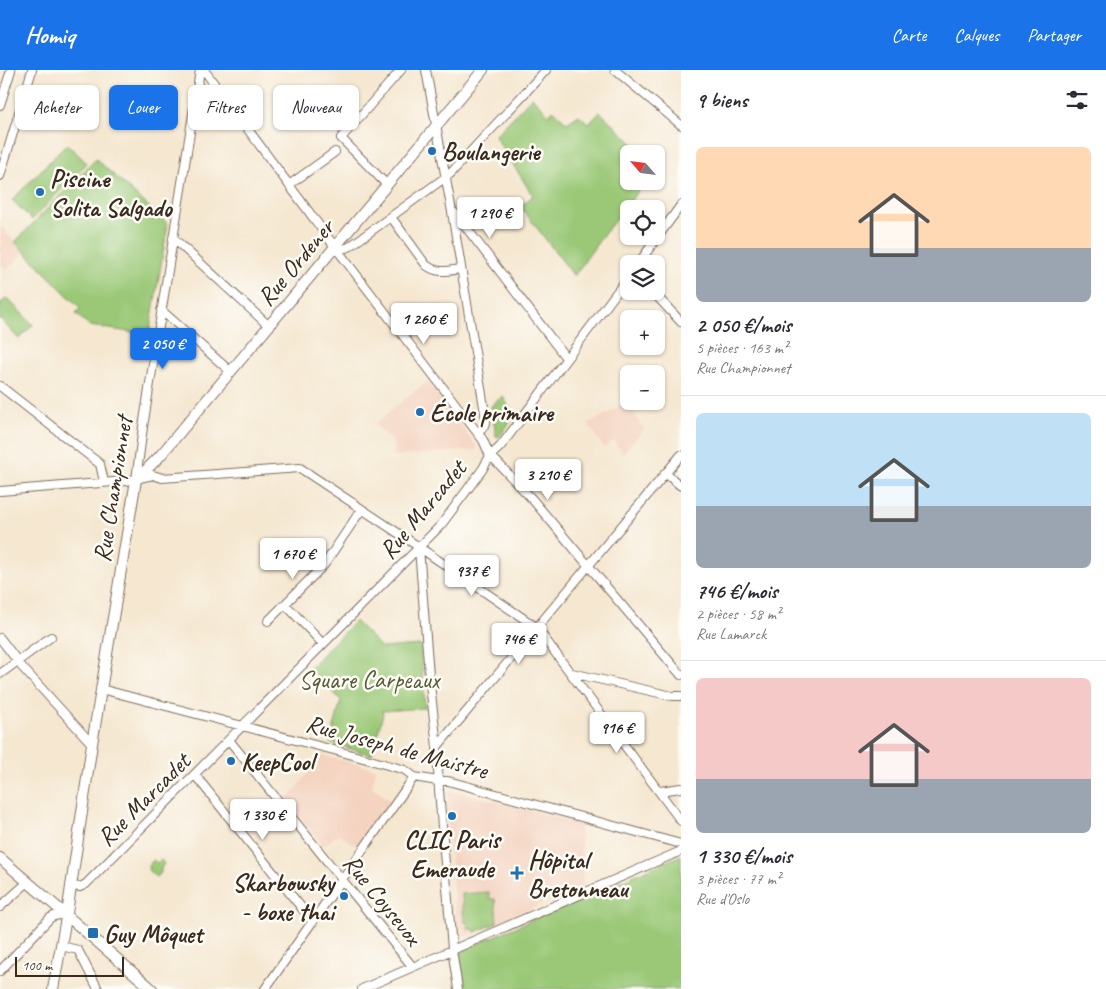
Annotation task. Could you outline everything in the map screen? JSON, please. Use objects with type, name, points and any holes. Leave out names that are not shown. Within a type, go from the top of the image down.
[{"type":"main road","name":"Rue Ordener","points":[[136,480],[156,461],[483,70]]},
{"type":"main road","name":"Rue Championnet","points":[[53,989],[136,480]]},
{"type":"main road","points":[[0,858],[152,989]]},
{"type":"street","points":[[0,105],[3,84],[11,70]]},
{"type":"street","points":[[0,176],[32,70]]},
{"type":"street","name":"Rue Championnet","points":[[136,480],[161,310],[200,70]]},
{"type":"street","points":[[204,70],[335,247],[483,440],[490,456],[532,499],[681,675]]},
{"type":"street","points":[[359,118],[401,70]]},
{"type":"street","points":[[426,70],[486,418],[486,423],[478,434]]},
{"type":"street","points":[[335,247],[342,250],[349,247],[445,178],[477,146],[546,70]]},
{"type":"street","points":[[615,70],[681,125]]},
{"type":"street","points":[[349,130],[342,138],[387,185]]},
{"type":"street","points":[[289,185],[335,152]]},
{"type":"street","points":[[645,255],[681,205]]},
{"type":"street","points":[[452,212],[455,213],[566,358]]},
{"type":"street","points":[[394,221],[432,270],[440,272],[460,269]]},
{"type":"street","points":[[173,238],[269,326]]},
{"type":"street","name":"Rue Marcadet","points":[[70,886],[83,887],[441,526],[490,456],[500,447],[620,288]]},
{"type":"street","points":[[660,300],[681,322]]},
{"type":"street","points":[[161,310],[231,372]]},
{"type":"street","points":[[0,386],[100,464],[104,482]]},
{"type":"street","points":[[437,747],[536,626],[681,455]]},
{"type":"street","points":[[0,491],[136,480],[153,475],[162,478],[300,468],[536,626],[681,821]]},
{"type":"street","points":[[665,473],[681,486]]},
{"type":"street","points":[[268,621],[324,565],[361,510]]},
{"type":"street","points":[[419,548],[427,654],[437,747],[438,781],[452,949],[458,989]]},
{"type":"street","points":[[285,604],[324,644]]},
{"type":"street","points":[[0,674],[51,637]]},
{"type":"street","points":[[0,638],[18,662],[92,744]]},
{"type":"street","points":[[572,673],[672,696],[681,696]]},
{"type":"street","name":"Rue Joseph de Maistre","points":[[101,689],[405,770],[414,777],[448,781],[681,844]]},
{"type":"street","name":"Rue Coysevox","points":[[229,740],[412,966]]},
{"type":"street","points":[[195,775],[314,922]]},
{"type":"street","points":[[265,989],[314,922],[414,777]]},
{"type":"street","points":[[660,792],[681,788]]},
{"type":"street","points":[[362,989],[681,851]]},
{"type":"street","points":[[0,907],[28,882]]},
{"type":"street","points":[[0,970],[50,918],[66,914]]},
{"type":"street","points":[[61,946],[78,950],[98,989]]},
{"type":"shaded area","points":[[0,226],[24,252],[7,270],[0,263]]},
{"type":"shaded area","name":"École primaire","points":[[428,381],[477,447],[476,450],[394,456],[393,441],[375,424]]},
{"type":"shaded area","points":[[620,406],[620,410],[632,410],[640,424],[645,428],[623,453],[614,441],[604,448],[588,423]]},
{"type":"shaded area","points":[[318,754],[376,769],[372,787],[391,801],[358,847],[339,834],[323,846],[285,799],[293,793],[315,764]]},
{"type":"shaded area","name":"Hôpital Bretonneau","points":[[452,790],[455,793],[457,791],[580,824],[583,886],[462,938],[457,936],[446,800],[449,798],[446,795]]},
{"type":"green space","points":[[532,97],[549,115],[553,110],[567,123],[579,115],[589,124],[600,112],[635,145],[620,145],[620,190],[639,190],[631,200],[620,200],[620,214],[574,276],[520,206],[533,196],[495,136]]},
{"type":"green space","name":"Piscine Solita Salgado","points":[[67,144],[87,163],[32,220],[12,200]]},
{"type":"green space","points":[[96,159],[168,224],[149,335],[90,326],[76,314],[80,308],[15,242]]},
{"type":"green space","points":[[7,298],[33,325],[19,339],[0,319],[0,304]]},
{"type":"green space","points":[[503,396],[514,417],[499,437],[496,436],[491,406]]},
{"type":"green space","name":"Square Carpeaux","points":[[355,621],[382,648],[420,645],[425,708],[382,711],[383,714],[372,755],[330,743],[341,700],[309,668]]},
{"type":"green space","points":[[681,855],[681,989],[465,989],[458,952]]},
{"type":"green space","points":[[154,860],[157,863],[161,860],[164,864],[161,868],[161,873],[156,877],[148,870],[147,866]]},
{"type":"green space","points":[[489,892],[490,899],[495,899],[497,923],[475,932],[474,929],[468,929],[467,922],[464,922],[462,894]]},
{"type":"place","name":"Boulangerie","points":[[432,151]]},
{"type":"place","name":"Piscine Solita Salgado","points":[[40,192]]},
{"type":"place","name":"École primaire","points":[[420,412]]},
{"type":"place","name":"KeepCool","points":[[231,761]]},
{"type":"place","name":"CLIC Paris Emeraude","points":[[452,816]]},
{"type":"place","name":"Hôpital Bretonneau","points":[[517,873]]},
{"type":"place","name":"Skarbowsky - boxe thai","points":[[344,896]]},
{"type":"place","name":"Guy Môquet","points":[[93,933]]}]
